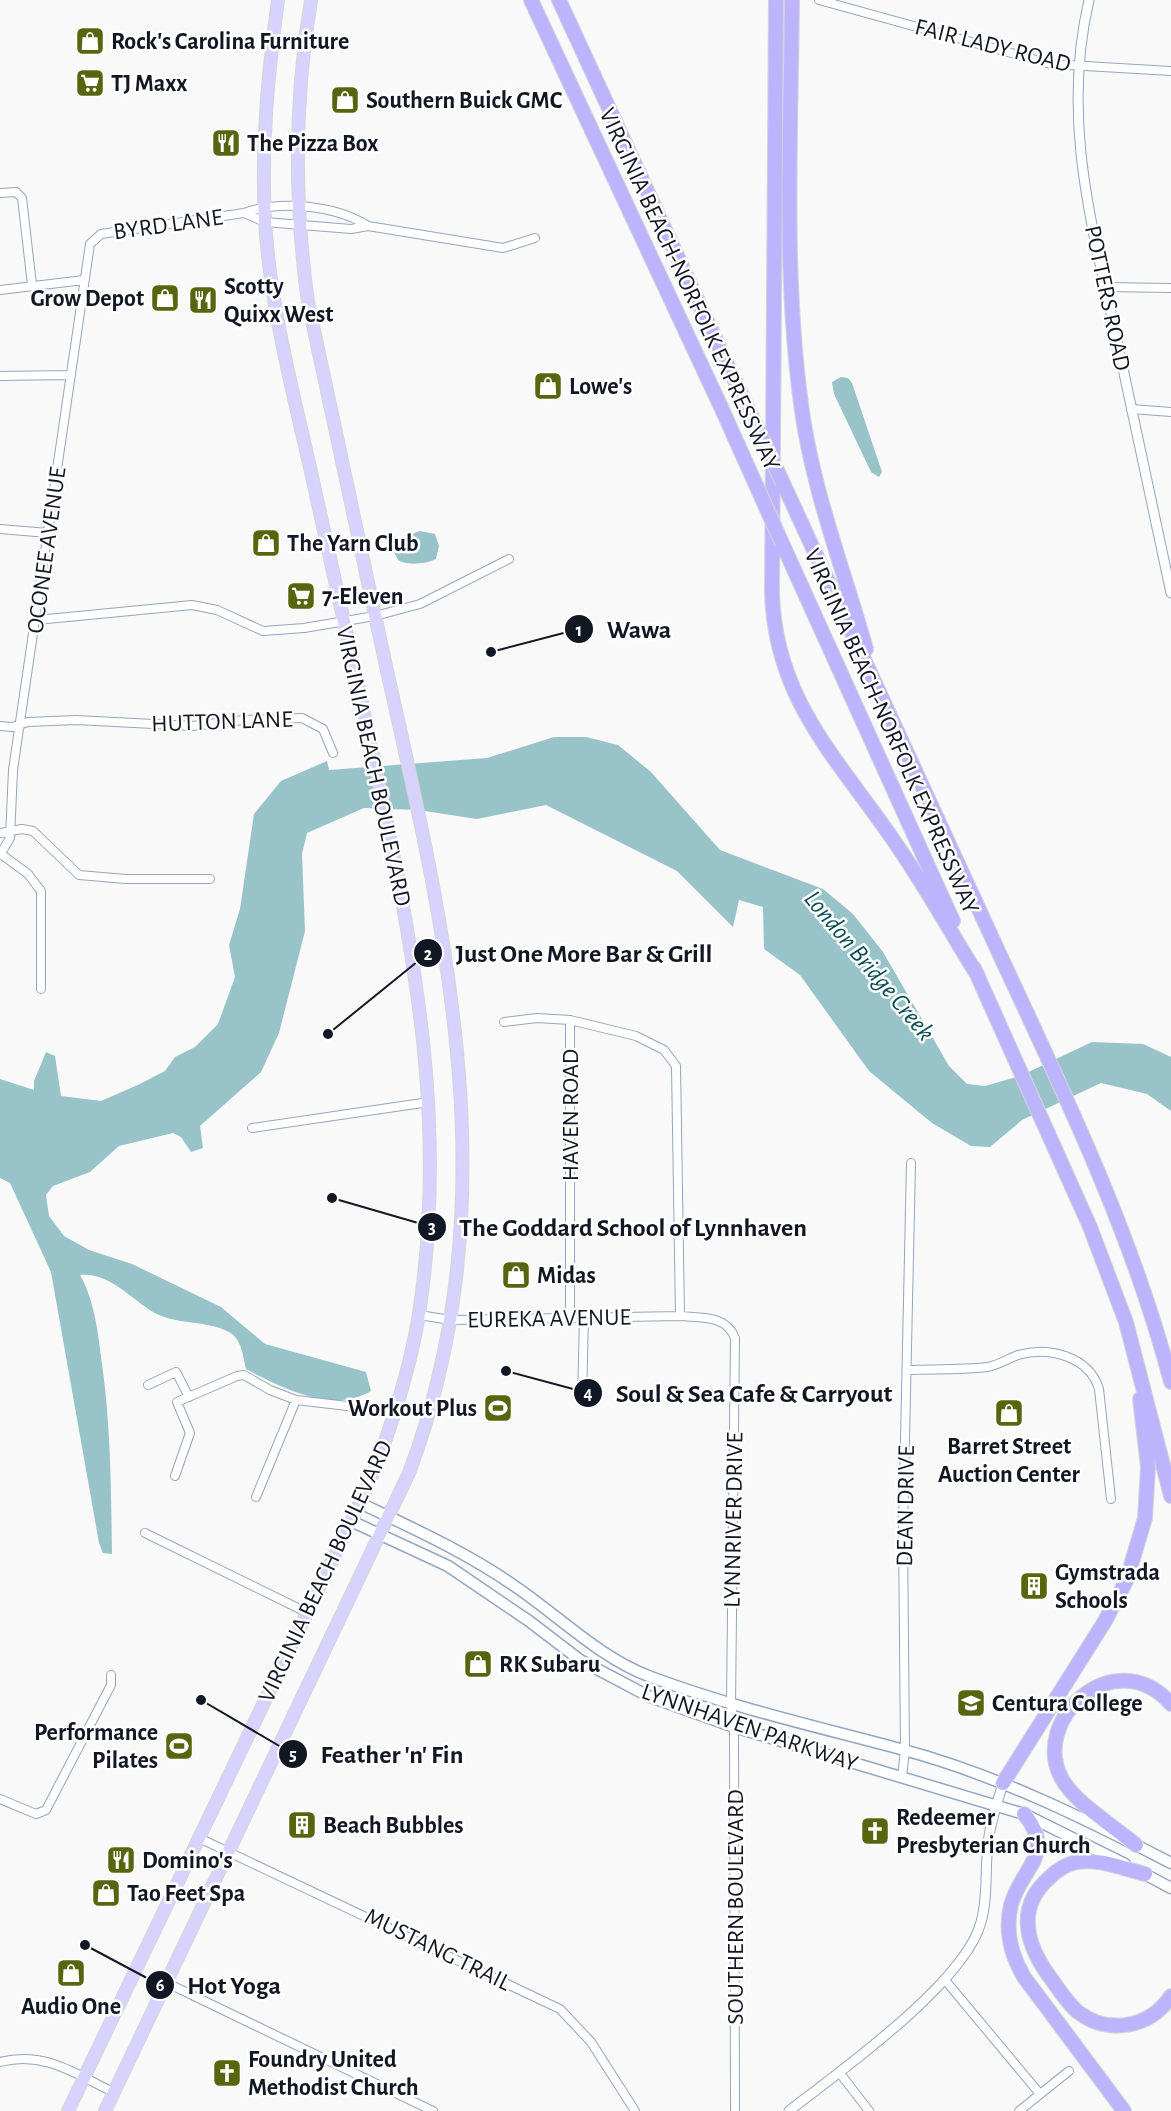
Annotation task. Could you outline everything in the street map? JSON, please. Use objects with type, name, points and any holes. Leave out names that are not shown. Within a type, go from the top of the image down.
[{"type":"highway","name":"VIRGINIA BEACH-NORFOLK EXPRESSWAY","points":[[531,0],[722,406],[1090,1227],[1135,1353],[1171,1496]]},
{"type":"highway","name":"VIRGINIA BEACH-NORFOLK EXPRESSWAY","points":[[559,0],[1071,1111],[1125,1240],[1157,1331],[1171,1382]]},
{"type":"highway","points":[[776,0],[772,591],[776,632],[789,681],[803,711],[909,863],[978,976]]},
{"type":"highway","points":[[792,0],[791,294],[801,404],[822,507],[879,691]]},
{"type":"highway","points":[[1003,1783],[1105,1622],[1130,1569],[1145,1518],[1148,1467],[1135,1353]]},
{"type":"highway","points":[[1136,1845],[1067,1787],[1055,1758],[1056,1738],[1066,1714],[1074,1704],[1089,1692],[1106,1683],[1136,1680],[1157,1691],[1171,1704]]},
{"type":"highway","points":[[1024,1814],[1035,1827],[1039,1840],[1033,1864],[1012,1903],[1008,1923],[1012,1952],[1024,1977],[1124,2111]]},
{"type":"highway","points":[[1145,1874],[1092,1862],[1076,1862],[1056,1871],[1031,1898],[1028,1926],[1030,1942],[1039,1964],[1065,1999],[1077,2011],[1099,2023],[1121,2026],[1141,2021],[1162,2008],[1171,1996]]},
{"type":"main road","name":"VIRGINIA BEACH BOULEVARD","points":[[68,2111],[360,1503],[395,1415],[419,1315],[429,1210],[429,1102],[420,999],[373,753],[281,336],[266,222],[264,122],[278,0]]},
{"type":"main road","name":"VIRGINIA BEACH BOULEVARD","points":[[105,2111],[390,1517],[430,1414],[451,1320],[463,1191],[461,1086],[447,959],[308,302],[299,223],[298,113],[311,0]]},
{"type":"main road","name":"LYNNHAVEN PARKWAY","points":[[360,1503],[390,1517],[515,1586],[574,1631],[633,1669],[731,1704],[905,1750],[1003,1783],[1171,1863]]},
{"type":"main road","name":"LYNNHAVEN PARKWAY","points":[[351,1521],[448,1566],[580,1660],[610,1678],[650,1697],[734,1727],[1024,1814],[1171,1888]]},
{"type":"street","name":"FAIR LADY ROAD","points":[[819,0],[1051,64],[1171,71]]},
{"type":"street","name":"POTTERS ROAD","points":[[1089,0],[1078,66],[1078,139],[1105,287],[1171,592]]},
{"type":"street","points":[[0,193],[16,192],[22,198],[32,285]]},
{"type":"street","name":"BYRD LANE","points":[[93,239],[102,234],[244,213],[265,206],[298,207],[351,215],[368,226]]},
{"type":"street","name":"BYRD LANE","points":[[244,213],[266,222],[351,229],[368,226],[503,248],[535,238]]},
{"type":"street","name":"OCONEE AVENUE","points":[[11,830],[10,805],[20,725],[37,621],[84,280],[89,247],[93,239]]},
{"type":"street","points":[[0,290],[84,280]]},
{"type":"street","points":[[1105,287],[1171,288]]},
{"type":"street","points":[[0,376],[71,375]]},
{"type":"street","points":[[1131,410],[1171,412]]},
{"type":"street","points":[[0,529],[48,533]]},
{"type":"street","points":[[37,621],[192,605],[217,610],[243,624],[263,631],[275,631],[375,616],[420,604],[509,559]]},
{"type":"street","name":"HUTTON LANE","points":[[0,726],[20,725],[28,722],[87,720],[192,726],[255,719],[302,718],[323,729],[333,753]]},
{"type":"street","points":[[0,805],[10,805]]},
{"type":"street","points":[[0,833],[11,830],[33,831],[79,875],[126,879],[210,879]]},
{"type":"street","points":[[11,830],[0,854],[28,874],[41,891],[41,989]]},
{"type":"street","points":[[504,1022],[537,1018],[570,1020],[652,1042],[664,1050],[675,1066],[680,1316]]},
{"type":"street","name":"HAVEN ROAD","points":[[570,1020],[570,1317]]},
{"type":"street","points":[[252,1128],[429,1102]]},
{"type":"street","name":"DEAN DRIVE","points":[[902,1777],[905,1750],[903,1532],[911,1162]]},
{"type":"street","name":"EUREKA AVENUE","points":[[419,1315],[451,1320],[680,1316]]},
{"type":"street","name":"LYNNRIVER DRIVE","points":[[680,1316],[719,1320],[731,1328],[735,1338],[731,1704]]},
{"type":"street","points":[[582,1400],[584,1317]]},
{"type":"street","points":[[908,1370],[985,1367],[1015,1356],[1038,1352],[1059,1354],[1086,1366],[1096,1378],[1099,1389],[1111,1499]]},
{"type":"street","points":[[148,1385],[176,1372],[189,1397]]},
{"type":"street","points":[[175,1476],[190,1433],[177,1402],[237,1376],[244,1375],[270,1390],[296,1400],[356,1407],[395,1415]]},
{"type":"street","points":[[256,1497],[296,1400]]},
{"type":"street","points":[[145,1533],[308,1613]]},
{"type":"street","points":[[0,1799],[36,1814],[42,1814],[48,1808],[111,1685],[111,1675]]},
{"type":"street","name":"SOUTHERN BOULEVARD","points":[[731,1704],[734,1727],[735,2111]]},
{"type":"street","points":[[789,2111],[839,2073],[945,1980],[970,1949],[981,1923],[989,1836],[1003,1783]]},
{"type":"street","name":"MUSTANG TRAIL","points":[[199,1838],[560,2009],[591,2042],[635,2111]]},
{"type":"street","points":[[945,1980],[1040,2094]]},
{"type":"street","points":[[167,1983],[434,2111]]},
{"type":"street","points":[[0,2062],[19,2057],[38,2058],[114,2092]]},
{"type":"street","points":[[1019,2111],[1069,2071]]},
{"type":"street","points":[[839,2073],[869,2111]]},
{"type":"water","points":[[841,377],[848,378],[852,383],[882,472],[879,477],[871,472],[834,394],[832,382]]},
{"type":"water","points":[[420,531],[435,534],[439,546],[436,559],[417,564],[398,560],[393,550],[396,540]]},
{"type":"water","name":"London Bridge Creek","points":[[554,737],[586,737],[618,745],[651,772],[720,850],[823,889],[853,914],[883,952],[949,1066],[967,1084],[985,1086],[1020,1076],[1092,1042],[1143,1044],[1171,1057],[1171,1111],[1147,1094],[1101,1083],[1022,1120],[990,1147],[971,1146],[932,1123],[869,1071],[800,975],[764,949],[763,907],[739,900],[733,927],[677,871],[546,805],[477,819],[418,810],[364,808],[307,833],[302,854],[305,931],[279,1033],[261,1072],[200,1126],[203,1148],[191,1152],[181,1137],[173,1133],[119,1146],[90,1172],[53,1186],[46,1195],[49,1216],[64,1236],[89,1250],[132,1264],[221,1307],[265,1344],[366,1372],[371,1391],[340,1400],[324,1399],[308,1396],[275,1384],[246,1369],[237,1339],[229,1332],[220,1328],[162,1316],[110,1282],[91,1275],[80,1275],[95,1318],[107,1411],[112,1554],[103,1553],[99,1543],[51,1272],[10,1183],[0,1178],[0,1079],[34,1090],[34,1081],[46,1052],[55,1056],[61,1096],[101,1101],[165,1071],[175,1057],[195,1047],[218,1024],[235,977],[229,945],[240,909],[254,814],[281,781],[327,761],[329,770],[487,758]]},
{"type":"place","name":"Rock's Carolina Furniture","points":[[90,41]]},
{"type":"place","name":"TJ Maxx","points":[[90,83]]},
{"type":"place","name":"Southern Buick GMC","points":[[345,100]]},
{"type":"place","name":"The Pizza Box","points":[[226,143]]},
{"type":"place","name":"Grow Depot","points":[[165,298]]},
{"type":"place","name":"Scotty Quixx West","points":[[203,300]]},
{"type":"place","name":"Lowe's","points":[[548,386]]},
{"type":"place","name":"The Yarn Club","points":[[266,543]]},
{"type":"place","name":"7-Eleven","points":[[301,596]]},
{"type":"place","name":"Wawa","points":[[491,652]]},
{"type":"place","name":"Just One More Bar & Grill","points":[[328,1034]]},
{"type":"place","name":"The Goddard School of Lynnhaven","points":[[332,1198]]},
{"type":"place","name":"Midas","points":[[516,1275]]},
{"type":"place","name":"Soul & Sea Cafe & Carryout","points":[[506,1371]]},
{"type":"place","name":"Workout Plus","points":[[498,1408]]},
{"type":"place","name":"Barret Street Auction Center","points":[[1009,1413]]},
{"type":"place","name":"Gymstrada Schools","points":[[1034,1586]]},
{"type":"place","name":"RK Subaru","points":[[478,1664]]},
{"type":"place","name":"Feather 'n' Fin","points":[[201,1700]]},
{"type":"place","name":"Centura College","points":[[971,1703]]},
{"type":"place","name":"Performance Pilates","points":[[179,1746]]},
{"type":"place","name":"Beach Bubbles","points":[[302,1825]]},
{"type":"place","name":"Redeemer Presbyterian Church","points":[[875,1831]]},
{"type":"place","name":"Domino's","points":[[121,1860]]},
{"type":"place","name":"Tao Feet Spa","points":[[106,1893]]},
{"type":"place","name":"Hot Yoga","points":[[85,1945]]},
{"type":"place","name":"Audio One","points":[[71,1973]]},
{"type":"place","name":"Foundry United Methodist Church","points":[[227,2073]]}]
